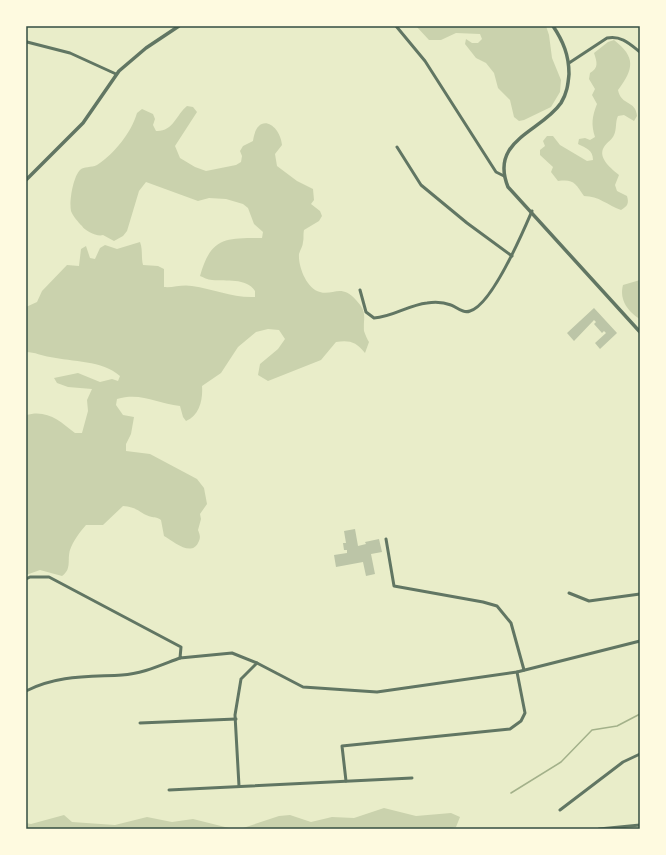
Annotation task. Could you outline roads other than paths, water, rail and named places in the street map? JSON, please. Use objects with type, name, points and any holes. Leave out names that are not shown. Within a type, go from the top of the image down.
[{"type":"street","points":[[26,180],[83,123],[116,74],[146,48],[179,26]]},
{"type":"street","points":[[396,26],[425,61],[496,172],[504,176]]},
{"type":"street","points":[[552,26],[564,43],[569,63],[568,90],[557,108],[509,149],[504,158],[504,176],[508,187],[640,332]]},
{"type":"street","points":[[569,63],[607,38],[612,37],[620,38],[640,52]]},
{"type":"street","points":[[27,42],[70,53],[116,74]]},
{"type":"street","points":[[397,147],[420,185],[467,223],[512,256]]},
{"type":"street","points":[[360,290],[366,312],[374,318],[388,316],[418,304],[427,303],[442,302],[465,312],[478,308],[486,298],[512,256],[532,212]]},
{"type":"street","points":[[386,539],[394,586],[483,602],[497,606],[510,623],[524,670]]},
{"type":"street","points":[[26,579],[49,577],[181,647],[180,658]]},
{"type":"street","points":[[569,593],[589,601],[640,594]]},
{"type":"street","points":[[26,690],[38,685],[68,678],[91,675],[123,675],[149,670],[180,658],[232,653],[257,663],[303,687],[377,692],[517,672],[640,641]]},
{"type":"street","points":[[239,786],[236,719],[241,678],[257,663]]},
{"type":"street","points":[[346,781],[342,746],[510,729],[521,721],[525,713],[517,672]]},
{"type":"street","points":[[140,723],[236,719]]},
{"type":"street","points":[[560,810],[623,762],[640,754]]},
{"type":"street","points":[[169,790],[412,778]]},
{"type":"street","points":[[599,829],[640,825]]},
{"type":"waterway","points":[[511,793],[561,762],[592,730],[617,726],[640,714]]}]
